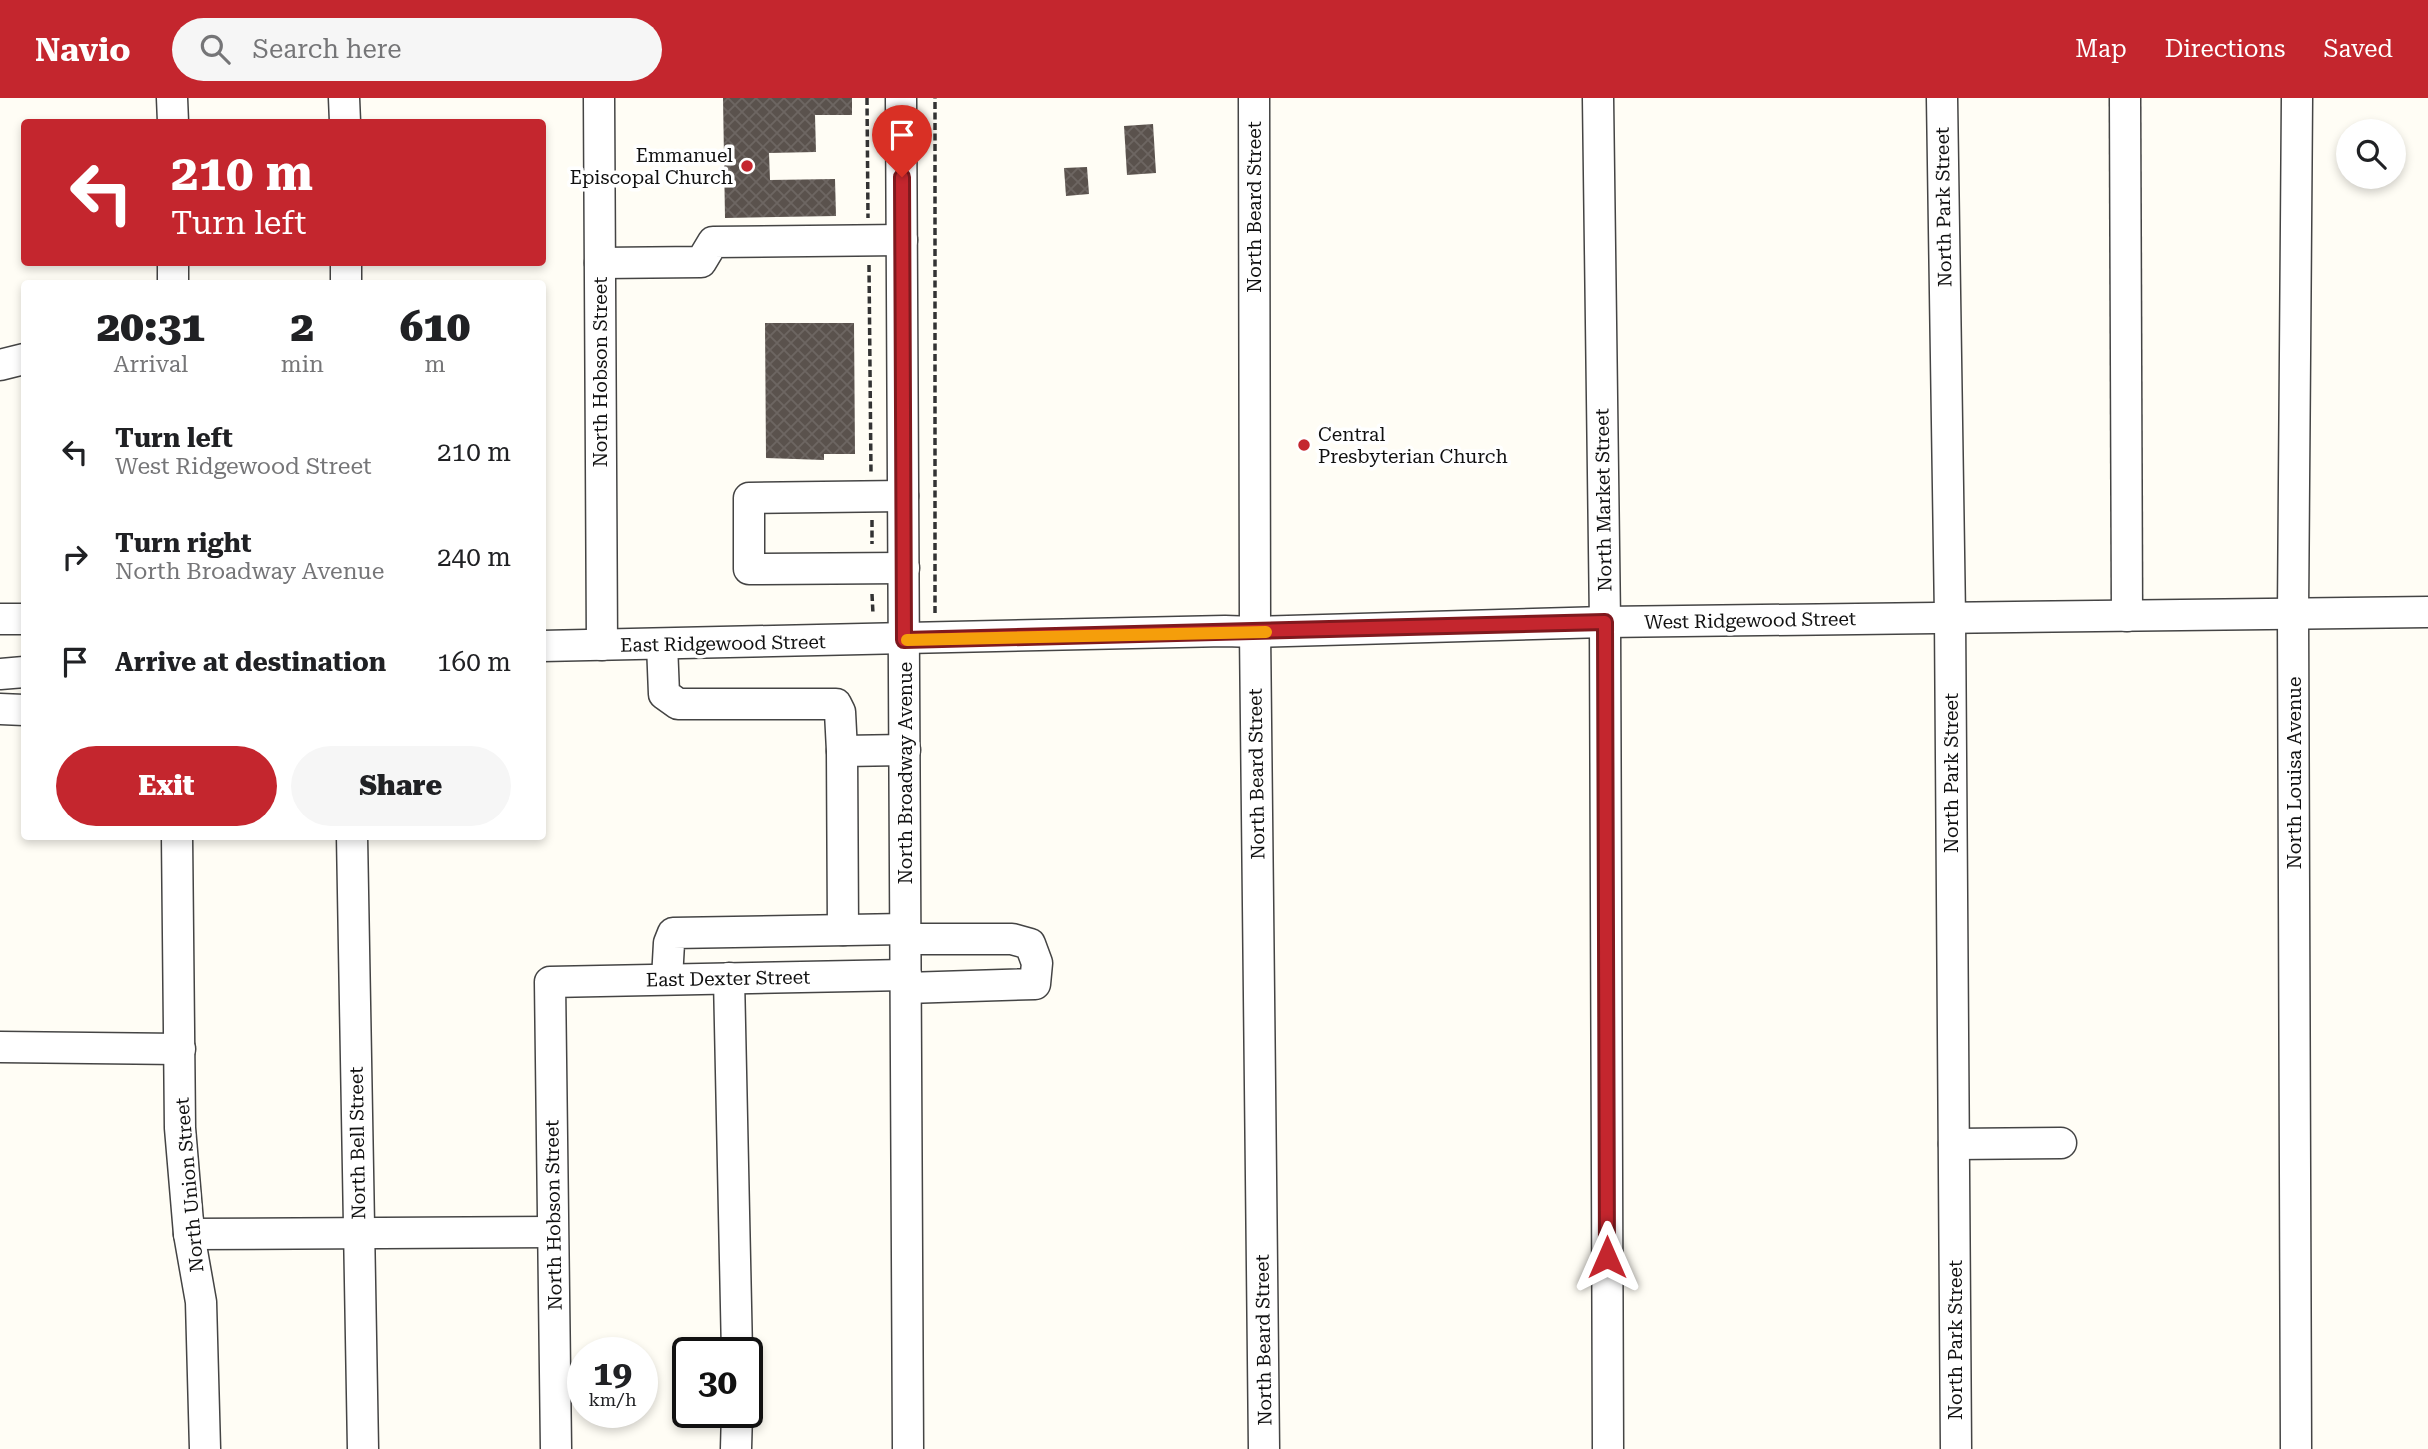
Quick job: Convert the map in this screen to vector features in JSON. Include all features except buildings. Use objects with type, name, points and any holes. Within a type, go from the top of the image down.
[{"type":"street","points":[[172,98],[173,119]]},
{"type":"street","points":[[344,98],[345,119]]},
{"type":"street","name":"North Hobson Street","points":[[599,98],[602,645]]},
{"type":"street","name":"North Broadway Avenue","points":[[901,98],[908,1449]]},
{"type":"street","name":"North Beard Street","points":[[1254,98],[1255,632],[1264,1449]]},
{"type":"street","name":"North Market Street","points":[[1598,98],[1605,622],[1608,1449]]},
{"type":"street","name":"North Park Street","points":[[1942,98],[1950,617],[1956,1449]]},
{"type":"street","points":[[2124,98],[2127,617]]},
{"type":"street","name":"North Louisa Avenue","points":[[2296,1449],[2293,613],[2297,98]]},
{"type":"street","points":[[600,263],[701,262],[713,242],[902,240]]},
{"type":"street","points":[[0,365],[21,360]]},
{"type":"street","points":[[903,496],[749,498],[749,533],[750,569],[904,568]]},
{"type":"street","name":"West Ridgewood Street","points":[[904,640],[1605,622],[2428,612]]},
{"type":"street","points":[[0,619],[21,619]]},
{"type":"street","name":"East Ridgewood Street","points":[[546,646],[904,640]]},
{"type":"street","points":[[662,644],[664,694],[678,704],[835,704],[840,712],[842,751],[843,930]]},
{"type":"street","points":[[0,674],[21,673]]},
{"type":"street","points":[[0,709],[21,710]]},
{"type":"street","points":[[842,751],[905,750]]},
{"type":"street","name":"North Union Street","points":[[177,840],[180,1128],[189,1234],[201,1302],[205,1449]]},
{"type":"street","name":"North Bell Street","points":[[352,840],[363,1449]]},
{"type":"street","points":[[667,979],[669,943],[673,933],[843,930],[905,934]]},
{"type":"street","name":"East Dexter Street","points":[[550,982],[729,978],[1035,984],[1037,963],[1030,944],[1012,939],[905,934]]},
{"type":"street","points":[[729,978],[737,1337]]},
{"type":"street","name":"North Hobson Street","points":[[550,982],[556,1449]]},
{"type":"street","points":[[0,1047],[180,1049]]},
{"type":"street","points":[[1954,1144],[2062,1143]]},
{"type":"street","points":[[189,1234],[552,1232]]},
{"type":"street","points":[[736,1449],[737,1428]]},
{"type":"path","points":[[866,98],[873,614]]},
{"type":"path","points":[[934,614],[935,98]]},
{"type":"slow traffic","points":[[907,640],[1266,632]]},
{"type":"place","name":"Emmanuel Episcopal Church","points":[[747,166]]},
{"type":"place","name":"Central Presbyterian Church","points":[[1304,445]]},
{"type":"route","points":[[902,177],[904,640],[1605,622],[1607,1257]]}]
